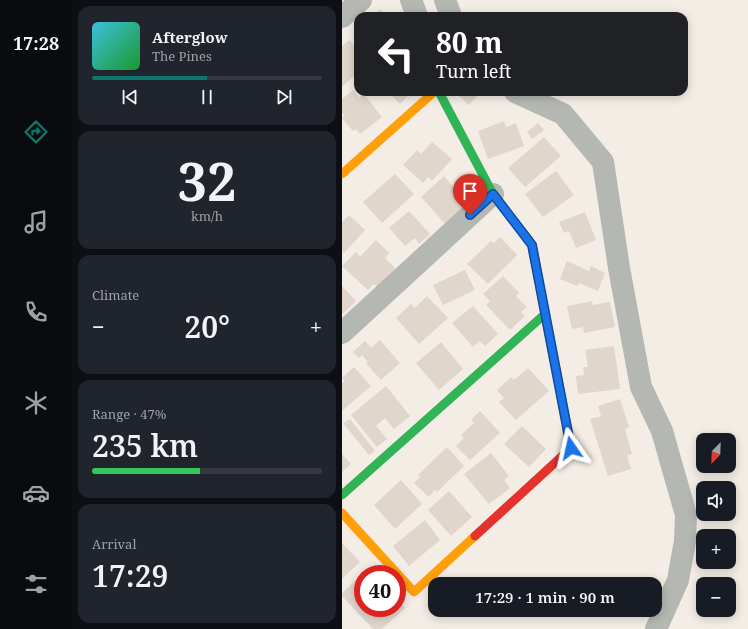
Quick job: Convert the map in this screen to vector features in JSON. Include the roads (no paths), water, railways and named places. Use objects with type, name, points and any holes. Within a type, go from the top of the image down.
[{"type":"street","points":[[342,16],[361,0]]},
{"type":"street","points":[[411,0],[416,12]]},
{"type":"street","points":[[445,0],[450,12]]},
{"type":"street","points":[[342,174],[430,96]]},
{"type":"street","points":[[342,513],[414,592],[571,448],[532,245],[493,194],[440,96]]},
{"type":"street","points":[[524,96],[562,114],[603,162],[619,268],[641,387],[662,431],[686,515],[685,541],[678,580],[656,629]]},
{"type":"street","points":[[342,333],[493,194]]},
{"type":"street","points":[[342,495],[545,314]]}]
